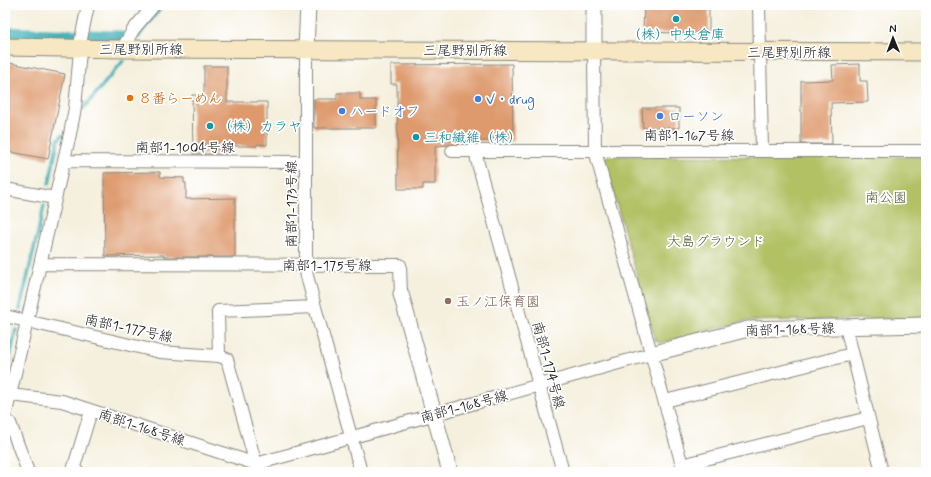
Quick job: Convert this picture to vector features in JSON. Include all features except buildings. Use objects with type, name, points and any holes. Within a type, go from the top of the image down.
[{"type":"main road","name":"三尾野別所線","points":[[5,47],[122,49],[926,52]]},
{"type":"street","points":[[5,417],[75,108],[80,48],[88,5]]},
{"type":"street","points":[[122,49],[133,30],[154,5]]},
{"type":"street","points":[[306,49],[308,5]]},
{"type":"street","points":[[594,5],[595,151],[683,468],[868,418]]},
{"type":"street","points":[[759,5],[762,150]]},
{"type":"street","name":"南部1-173号線","points":[[306,49],[306,272],[361,472]]},
{"type":"street","name":"南部1-167号線","points":[[452,150],[926,151]]},
{"type":"street","name":"南部1-174号線","points":[[476,151],[477,160],[563,472]]},
{"type":"street","name":"南部1-1004号線","points":[[64,161],[306,162]]},
{"type":"street","points":[[5,188],[55,198]]},
{"type":"street","name":"南部1-175号線","points":[[40,264],[400,265],[401,294],[450,472]]},
{"type":"street","points":[[257,468],[227,359],[219,356],[218,311],[315,307]]},
{"type":"street","name":"南部1-177号線","points":[[5,316],[160,352],[219,356]]},
{"type":"street","name":"南部1-168号線","points":[[10,395],[62,401],[257,468],[434,414],[651,354],[748,329],[926,325]]},
{"type":"street","points":[[846,327],[882,472]]},
{"type":"street","points":[[665,401],[852,354]]},
{"type":"street","points":[[78,472],[73,470],[91,411]]},
{"type":"street","points":[[5,421],[10,423],[28,472]]},
{"type":"green space","name":"大島グラウンド","points":[[607,156],[926,157],[926,318],[745,321],[660,343],[655,340],[604,159]]},
{"type":"waterway","points":[[139,37],[163,5]]},
{"type":"waterway","points":[[5,33],[75,36]]},
{"type":"waterway","points":[[88,36],[119,37]]},
{"type":"waterway","points":[[83,109],[123,61]]},
{"type":"waterway","points":[[49,184],[58,140],[62,135]]},
{"type":"waterway","points":[[20,309],[44,206]]},
{"type":"waterway","points":[[5,377],[16,330]]},
{"type":"place","name":"（株）中央倉庫","points":[[676,19]]},
{"type":"place","name":"８番らーめん","points":[[130,98]]},
{"type":"place","name":"V・drug","points":[[478,99]]},
{"type":"place","name":"ハードオフ","points":[[342,111]]},
{"type":"place","name":"ローソン","points":[[660,116]]},
{"type":"place","name":"（株）カラヤ","points":[[210,126]]},
{"type":"place","name":"三和繊維（株）","points":[[416,137]]},
{"type":"place","name":"玉ノ江保育園","points":[[448,301]]},
{"type":"park label","name":"南公園","points":[[886,197]]}]
